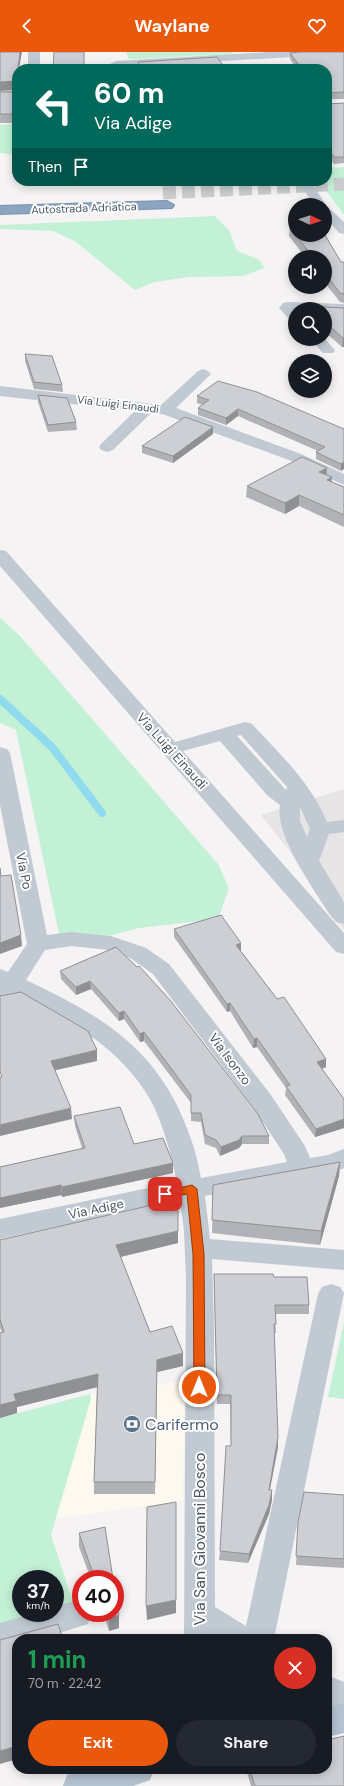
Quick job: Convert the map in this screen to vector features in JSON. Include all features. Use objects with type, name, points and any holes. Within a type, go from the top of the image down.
[{"type":"highway","name":"Autostrada Adriatica","points":[[0,198],[165,199],[0,210]]},
{"type":"main road","points":[[332,1721],[344,1718]]},
{"type":"main road","points":[[79,1786],[130,1776]]},
{"type":"street","points":[[34,52],[34,64]]},
{"type":"street","points":[[114,52],[117,64]]},
{"type":"street","points":[[146,64],[329,52]]},
{"type":"street","points":[[234,58],[237,64]]},
{"type":"street","points":[[0,95],[12,95]]},
{"type":"street","points":[[308,186],[316,198]]},
{"type":"street","points":[[332,217],[344,230]]},
{"type":"street","points":[[332,309],[344,308]]},
{"type":"street","points":[[324,346],[328,350]]},
{"type":"street","points":[[165,410],[203,374]]},
{"type":"street","name":"Via Luigi Einaudi","points":[[0,391],[165,410],[295,457],[344,480]]},
{"type":"street","points":[[108,447],[148,407]]},
{"type":"street","name":"Via Luigi Einaudi","points":[[0,555],[344,947]]},
{"type":"street","points":[[170,749],[224,734],[275,792],[294,794],[311,807],[320,829],[309,860]]},
{"type":"street","name":"Via Po","points":[[0,753],[38,944]]},
{"type":"street","points":[[294,794],[290,821],[295,834],[329,896],[344,917]]},
{"type":"street","points":[[320,829],[344,826]]},
{"type":"street","name":"Via Isonzo","points":[[38,944],[71,939],[111,943],[138,953],[161,968],[262,1101],[296,1152],[301,1169]]},
{"type":"street","points":[[4,984],[38,944]]},
{"type":"street","name":"Via San Giovanni Bosco","points":[[4,984],[78,1018],[99,1031],[136,1063],[155,1088],[168,1115],[184,1159],[192,1189],[198,1248],[200,1626]]},
{"type":"street","points":[[192,1189],[333,1163],[344,1158]]},
{"type":"street","name":"Via Adige","points":[[0,1229],[192,1189]]},
{"type":"street","points":[[198,1248],[344,1260]]},
{"type":"street","points":[[260,1634],[332,1294]]},
{"type":"street","points":[[0,1637],[72,1615]]},
{"type":"street","points":[[200,1626],[225,1634]]},
{"type":"street","points":[[332,1692],[344,1698]]},
{"type":"shaded area","points":[[344,789],[344,930],[331,915],[288,849],[261,815]]},
{"type":"shaded area","points":[[185,1381],[183,1501],[56,1518],[91,1399],[90,1394]]},
{"type":"green space","points":[[126,52],[233,52],[231,54],[129,59]]},
{"type":"green space","points":[[12,124],[12,154],[0,153],[0,125]]},
{"type":"green space","points":[[344,167],[344,215],[323,186],[332,186],[332,168]]},
{"type":"green space","points":[[215,216],[229,230],[237,251],[258,259],[265,268],[243,276],[190,277],[154,282],[135,290],[76,242],[53,231],[0,229],[0,225]]},
{"type":"green space","points":[[0,618],[20,636],[218,864],[229,888],[218,919],[139,928],[62,948],[16,730],[0,723]]},
{"type":"green space","points":[[344,1322],[344,1399],[328,1397]]},
{"type":"green space","points":[[90,1394],[91,1399],[51,1535],[63,1570],[12,1570],[12,1622],[50,1622],[0,1637],[0,1418]]},
{"type":"green space","points":[[64,1574],[72,1599],[72,1615],[64,1618]]},
{"type":"building","points":[[0,52],[20,52],[19,64],[12,64],[12,81],[0,82]]},
{"type":"building","points":[[54,52],[84,52],[84,64],[53,64]]},
{"type":"building","points":[[344,52],[344,92],[332,93],[332,64],[298,64],[290,53]]},
{"type":"building","points":[[217,57],[222,64],[139,64],[138,62]]},
{"type":"building","points":[[0,92],[12,92],[12,114],[0,114]]},
{"type":"building","points":[[344,103],[344,157],[334,157],[332,154],[332,104]]},
{"type":"building","points":[[301,242],[329,242],[341,262],[344,262],[344,294],[340,293],[332,282],[332,250],[308,250]]},
{"type":"building","points":[[332,307],[344,308],[343,338],[332,328]]},
{"type":"building","points":[[25,354],[52,356],[62,385],[34,382]]},
{"type":"building","points":[[218,381],[257,392],[344,429],[344,462],[341,464],[316,452],[325,447],[238,409],[226,418],[198,408],[209,400],[197,396]]},
{"type":"building","points":[[38,395],[67,398],[76,422],[48,425]]},
{"type":"building","points":[[185,417],[213,427],[173,456],[142,446]]},
{"type":"building","points":[[302,457],[327,468],[319,472],[332,477],[327,480],[344,487],[344,515],[299,495],[285,503],[247,486]]},
{"type":"building","points":[[0,868],[1,876],[11,875],[21,935],[0,943]]},
{"type":"building","points":[[221,915],[241,943],[236,945],[277,999],[284,997],[326,1059],[317,1062],[344,1099],[344,1119],[316,1129],[286,1086],[290,1085],[257,1038],[254,1039],[230,1003],[227,1004],[174,929]]},
{"type":"building","points":[[116,947],[137,967],[139,966],[170,1000],[258,1114],[269,1136],[242,1136],[239,1140],[221,1147],[216,1140],[205,1135],[201,1113],[191,1113],[191,1095],[144,1032],[140,1034],[124,1011],[119,1013],[90,981],[76,987],[60,971]]},
{"type":"building","points":[[21,992],[88,1031],[97,1050],[51,1061],[71,1108],[0,1125],[0,1077],[2,1077],[0,1071],[0,996]]},
{"type":"building","points":[[120,1107],[134,1144],[163,1138],[173,1163],[62,1187],[61,1185],[0,1198],[0,1167],[85,1148],[74,1116]]},
{"type":"building","points":[[340,1162],[321,1231],[212,1220],[213,1185]]},
{"type":"building","points":[[161,1203],[178,1211],[178,1231],[116,1245],[150,1332],[172,1326],[183,1353],[157,1360],[155,1482],[94,1482],[98,1374],[14,1394],[16,1401],[0,1405],[0,1333],[4,1332],[0,1319],[0,1240]]},
{"type":"building","points":[[214,1274],[273,1274],[274,1277],[307,1277],[309,1305],[275,1305],[276,1324],[274,1324],[278,1437],[269,1490],[272,1490],[269,1505],[249,1554],[220,1551],[226,1446],[231,1446],[231,1395],[217,1395]]},
{"type":"building","points":[[304,1492],[344,1495],[344,1559],[296,1556],[298,1522]]},
{"type":"building","points":[[176,1502],[176,1600],[146,1606],[147,1507]]},
{"type":"building","points":[[105,1527],[112,1570],[92,1570],[79,1533]]},
{"type":"building","points":[[58,1624],[61,1634],[22,1634]]},
{"type":"building","points":[[12,1637],[12,1747],[0,1751],[0,1640]]},
{"type":"building","points":[[344,1736],[344,1786],[255,1786],[251,1774],[332,1774],[332,1739]]},
{"type":"waterway","points":[[0,699],[52,747],[102,813]]},
{"type":"tunnel","points":[[332,185],[344,184]]},
{"type":"tunnel","points":[[163,193],[304,186]]},
{"type":"place","name":"Carifermo","points":[[132,1424]]},
{"type":"route","points":[[165,1194],[192,1189],[198,1254],[199,1387]]}]
